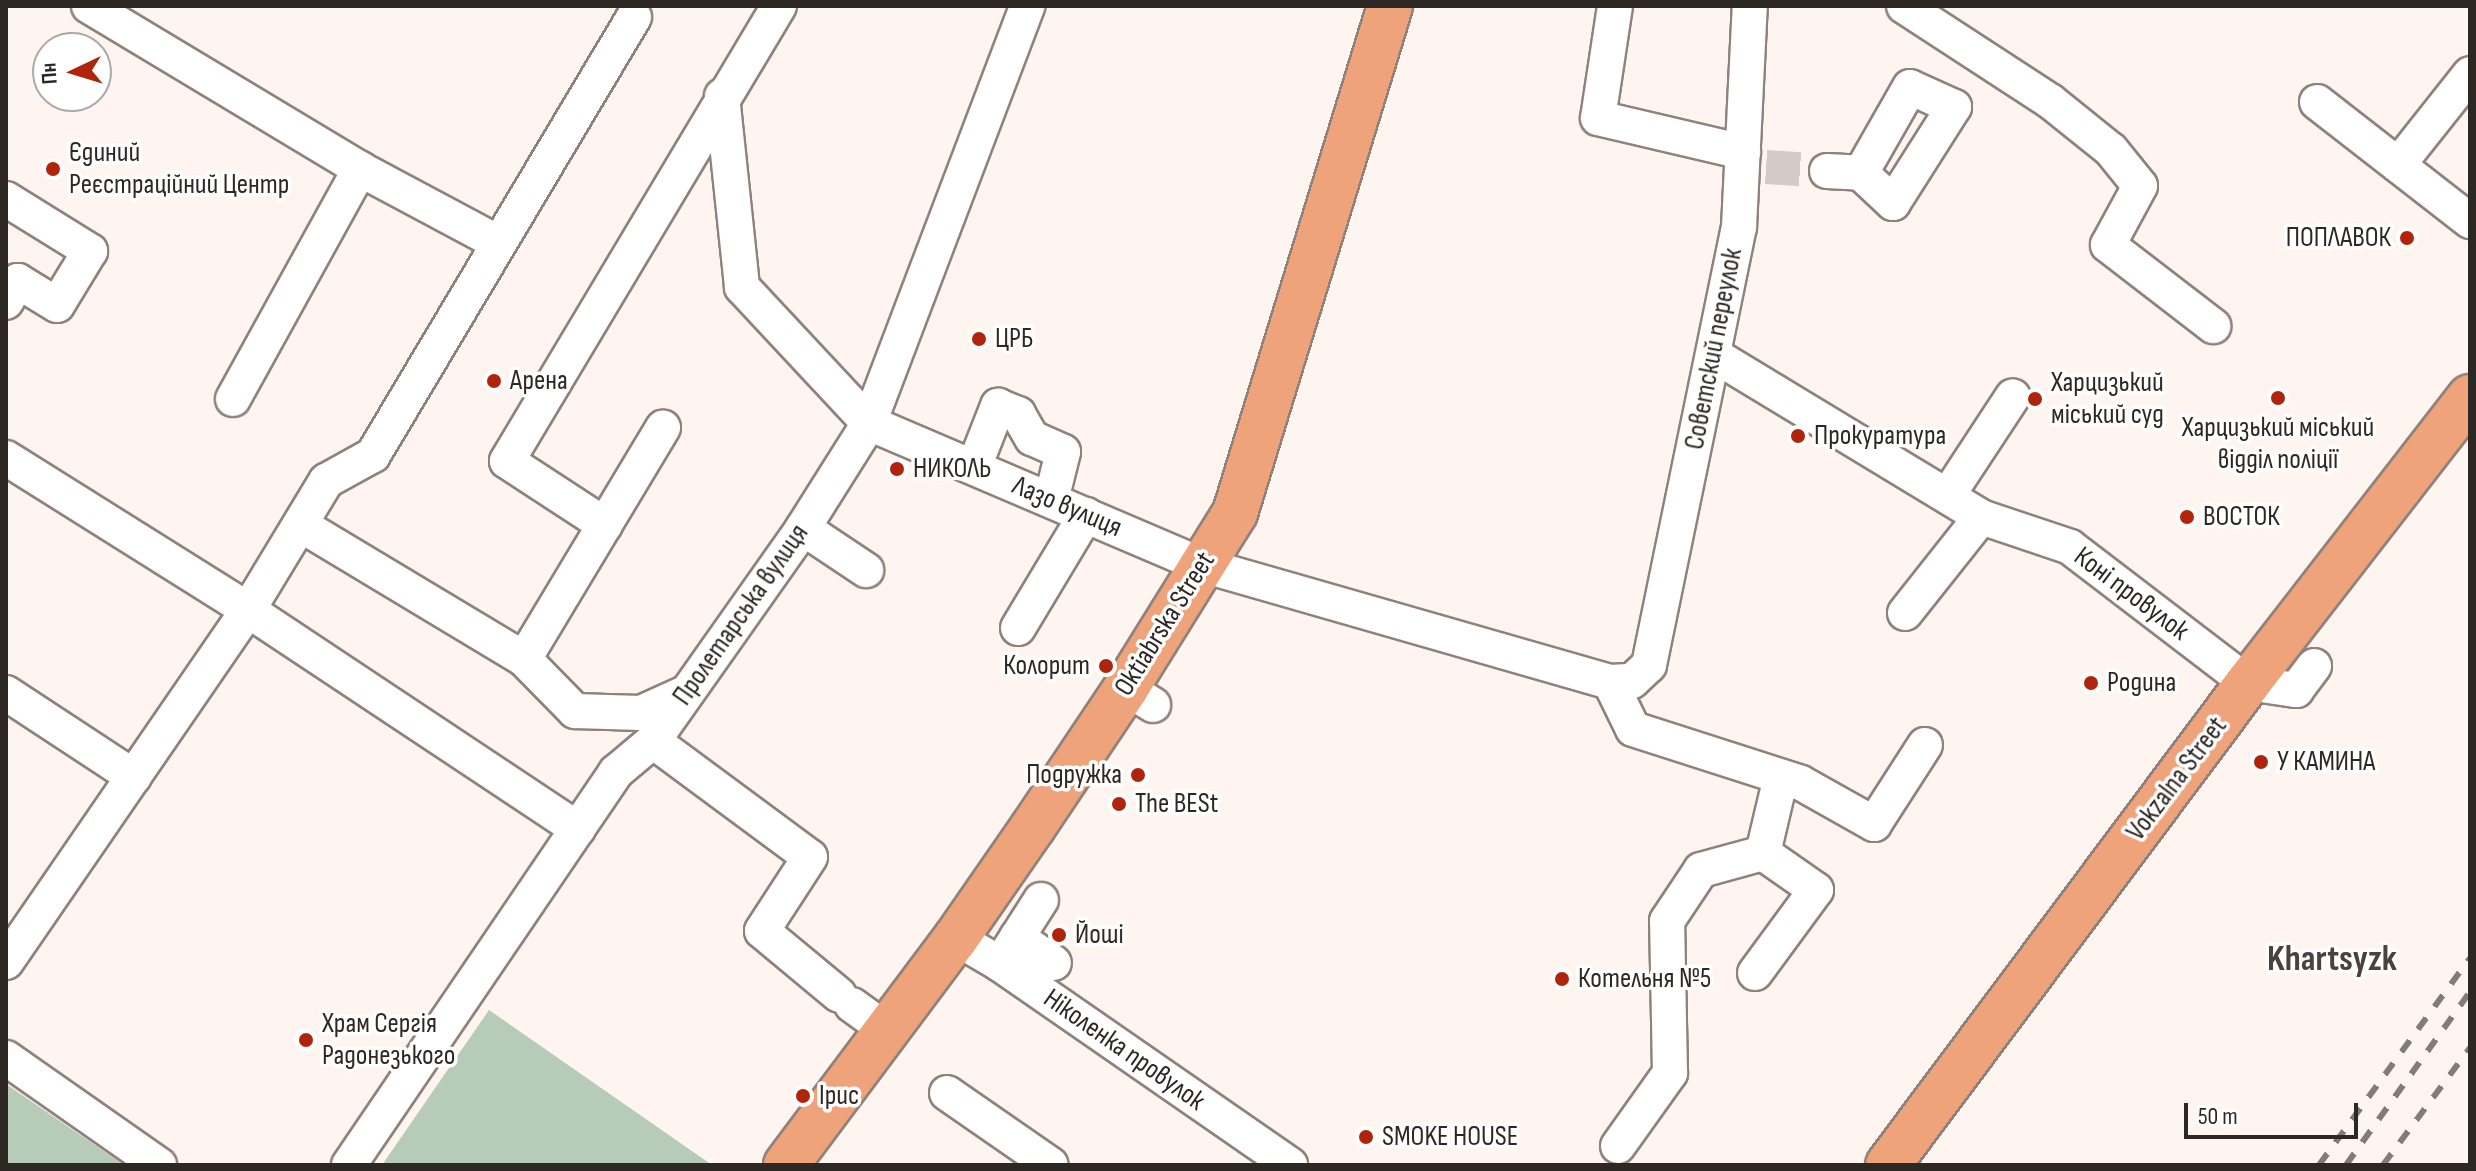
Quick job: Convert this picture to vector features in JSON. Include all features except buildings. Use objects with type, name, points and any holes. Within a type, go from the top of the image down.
[{"type":"main road","name":"Oktiabrska Street","points":[[794,1162],[859,1010],[956,938],[1140,696],[1202,565],[1235,513],[1390,6]]},
{"type":"main road","name":"Vokzalna Street","points":[[1888,1165],[2248,683],[2470,397]]},
{"type":"street","points":[[89,6],[360,169],[497,242]]},
{"type":"street","points":[[605,525],[507,461],[722,96],[779,6]]},
{"type":"street","points":[[1615,6],[1598,118],[1750,161]]},
{"type":"street","name":"Советский переулок","points":[[1621,681],[1649,665],[1739,227],[1750,161],[1750,6]]},
{"type":"street","points":[[1904,6],[2050,101],[2111,150],[2140,186],[2108,245],[2213,326]]},
{"type":"street","name":"Пролетарська вулиця","points":[[349,1165],[616,772],[653,741],[803,528],[869,423],[1020,8]]},
{"type":"street","points":[[6,962],[248,610],[326,481],[373,455],[497,242],[634,17]]},
{"type":"street","points":[[2398,165],[2470,74]]},
{"type":"street","name":"Лазо вулиця","points":[[722,96],[742,287],[869,423],[1202,565],[1621,681]]},
{"type":"street","points":[[2317,102],[2470,221]]},
{"type":"street","points":[[233,399],[360,169]]},
{"type":"street","points":[[1827,171],[1861,173]]},
{"type":"street","points":[[6,199],[90,251],[57,305],[18,281],[6,302]]},
{"type":"street","name":"Коні провулок","points":[[1714,355],[1981,517],[2070,547],[2248,683]]},
{"type":"street","points":[[1948,495],[2013,396]]},
{"type":"street","points":[[974,467],[998,406],[1018,414],[1032,438],[1063,452],[1051,500]]},
{"type":"street","points":[[524,659],[663,428]]},
{"type":"street","points":[[6,458],[248,610],[578,829]]},
{"type":"street","points":[[1018,628],[1086,515]]},
{"type":"street","points":[[1905,613],[1981,517]]},
{"type":"street","points":[[301,525],[524,659],[575,711],[641,713],[687,692]]},
{"type":"street","points":[[803,528],[866,570]]},
{"type":"street","points":[[2248,683],[2296,690],[2314,666]]},
{"type":"street","points":[[1621,681],[1633,729],[1801,783],[1874,824],[1925,745]]},
{"type":"street","points":[[6,693],[134,777]]},
{"type":"street","points":[[653,741],[810,857],[762,931],[859,1010]]},
{"type":"street","points":[[1763,853],[1781,777]]},
{"type":"street","points":[[1755,973],[1816,890],[1763,853]]},
{"type":"street","points":[[1618,1146],[1670,1073],[1667,921],[1701,870],[1763,853]]},
{"type":"street","points":[[1041,900],[1008,950],[1054,963]]},
{"type":"street","name":"Ніколенка провулок","points":[[956,938],[1008,950],[1282,1163]]},
{"type":"street","points":[[6,1058],[159,1165]]},
{"type":"street","points":[[947,1093],[1051,1165]]},
{"type":"green space","points":[[489,1010],[712,1165],[382,1165]]},
{"type":"green space","points":[[6,1084],[124,1165],[6,1165]]},
{"type":"tunnel","points":[[1766,167],[1827,171]]},
{"type":"railway","points":[[2319,1165],[2470,958]]},
{"type":"railway","points":[[2346,1165],[2470,992]]},
{"type":"railway","points":[[2383,1165],[2470,1048]]},
{"type":"place","name":"Єдиний Реєстраційний Центр","points":[[53,169]]},
{"type":"place","name":"ПОПЛАВОК","points":[[2407,238]]},
{"type":"place","name":"ЦРБ","points":[[979,339]]},
{"type":"place","name":"Арена","points":[[494,381]]},
{"type":"place","name":"Харцизький міський відділ поліції","points":[[2278,398]]},
{"type":"place","name":"Харцизький міський суд","points":[[2035,399]]},
{"type":"place","name":"Прокуратура","points":[[1798,436]]},
{"type":"place","name":"НИКОЛЬ","points":[[897,469]]},
{"type":"place","name":"ВОСТОК","points":[[2187,517]]},
{"type":"place","name":"Колорит","points":[[1106,666]]},
{"type":"place","name":"Родина","points":[[2091,683]]},
{"type":"place","name":"У КАМИНА","points":[[2261,762]]},
{"type":"place","name":"Подружка","points":[[1138,775]]},
{"type":"place","name":"The BESt","points":[[1119,804]]},
{"type":"place","name":"Йоші","points":[[1059,935]]},
{"type":"place","name":"Котельня №5","points":[[1562,979]]},
{"type":"place","name":"Храм Сергія Радонезького","points":[[306,1040]]},
{"type":"place","name":"Ірис","points":[[803,1096]]},
{"type":"place","name":"SMOKE HOUSE","points":[[1366,1137]]},
{"type":"district","name":"Khartsyzk","points":[[2332,960]]}]
